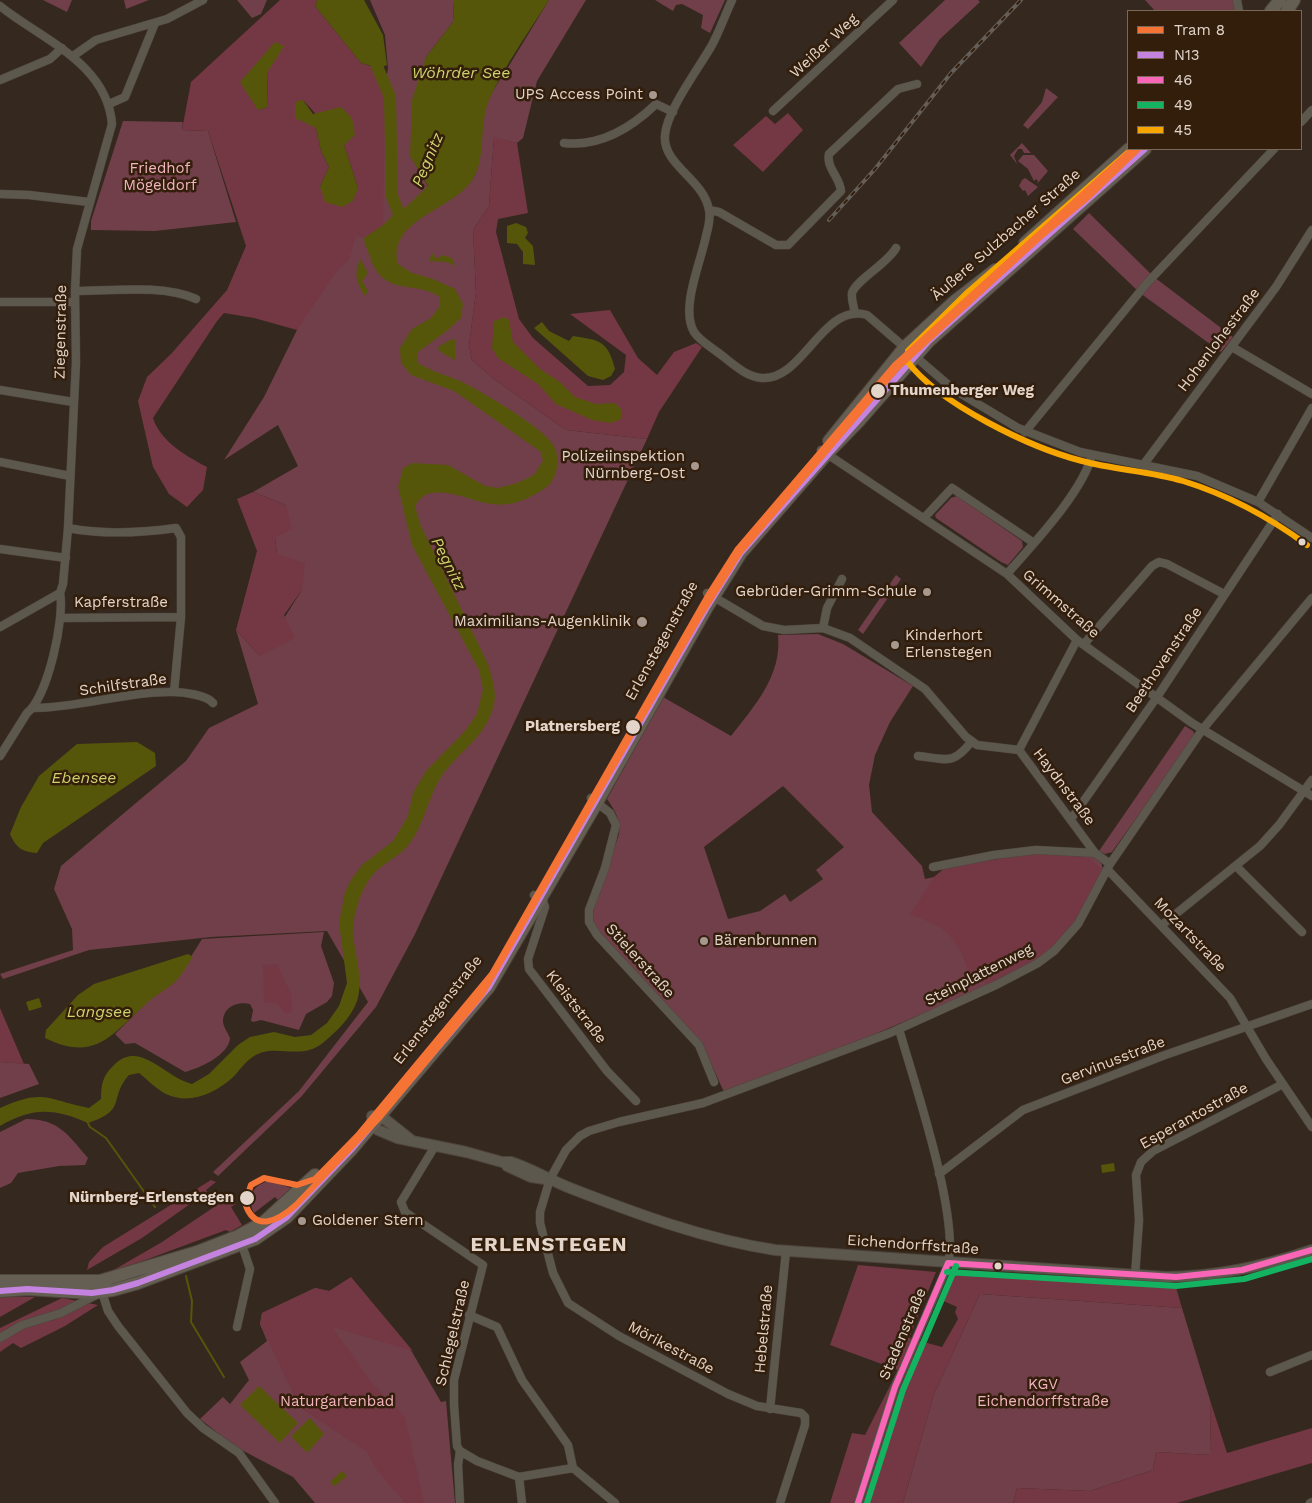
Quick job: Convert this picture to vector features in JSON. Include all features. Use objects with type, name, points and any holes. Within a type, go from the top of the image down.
[{"type":"main road","points":[[1272,10],[1280,0]]},
{"type":"main road","name":"Äußere Sulzbacher Straße","points":[[905,347],[1128,150]]},
{"type":"main road","name":"Äußere Sulzbacher Straße","points":[[915,357],[986,288],[1144,150]]},
{"type":"main road","name":"Erlenstegenstraße","points":[[0,1291],[101,1286],[198,1256],[240,1240],[276,1213],[342,1154],[375,1119],[479,989],[594,800],[742,542],[824,452],[905,347]]},
{"type":"main road","name":"Erlenstegenstraße","points":[[824,452],[866,414],[915,357]]},
{"type":"main road","name":"Erlenstegenstraße","points":[[0,1281],[101,1286]]},
{"type":"street","points":[[73,56],[96,40],[167,19],[203,0]]},
{"type":"street","points":[[732,0],[712,44],[673,112],[665,136],[669,154],[701,189],[709,210],[708,228],[689,306],[689,315],[695,332],[702,340],[743,371],[762,378],[780,374],[832,325],[847,315],[855,313],[873,319],[957,392],[1025,432],[1092,455],[1197,476],[1258,502],[1312,538]]},
{"type":"street","name":"Weißer Weg","points":[[773,111],[893,0]]},
{"type":"street","points":[[0,6],[73,56],[96,82],[109,104],[125,97],[155,23]]},
{"type":"street","points":[[0,80],[50,59],[62,48]]},
{"type":"street","points":[[709,210],[719,212],[776,245],[788,245],[841,191],[840,180],[830,166],[828,154],[898,89],[917,84]]},
{"type":"street","name":"Ziegenstraße","points":[[0,756],[27,713],[34,708],[52,660],[61,618],[63,605],[60,592],[66,558],[74,402],[77,249],[112,124],[109,104]]},
{"type":"street","points":[[564,143],[585,143],[620,133],[656,104],[673,112]]},
{"type":"street","points":[[1302,121],[1312,110]]},
{"type":"street","points":[[1025,432],[1146,283],[1273,150]]},
{"type":"street","points":[[0,194],[29,195],[89,202]]},
{"type":"street","name":"Hohenlohestraße","points":[[1144,464],[1276,286],[1312,230]]},
{"type":"street","points":[[855,313],[852,300],[855,289],[891,257],[896,248]]},
{"type":"street","points":[[75,291],[183,293],[196,299]]},
{"type":"street","points":[[0,302],[75,302]]},
{"type":"street","points":[[1232,347],[1312,394]]},
{"type":"street","points":[[0,390],[74,402]]},
{"type":"street","points":[[1258,502],[1311,411]]},
{"type":"street","name":"Grimmstraße","points":[[824,452],[1007,574],[1077,640],[1202,730],[1312,796]]},
{"type":"street","points":[[1007,574],[1061,509],[1082,478],[1092,455]]},
{"type":"street","points":[[0,462],[70,476]]},
{"type":"street","points":[[924,518],[952,488],[1034,542]]},
{"type":"street","name":"Beethovenstraße","points":[[1071,819],[1157,697],[1278,514]]},
{"type":"street","points":[[68,528],[88,532],[142,533],[176,528],[180,537],[181,617],[174,692]]},
{"type":"street","points":[[0,549],[66,558]]},
{"type":"street","points":[[1084,644],[1156,563],[1166,564],[1224,594]]},
{"type":"street","points":[[823,628],[827,608],[842,579]]},
{"type":"street","points":[[0,627],[60,592]]},
{"type":"street","points":[[710,595],[750,620],[770,628],[823,628],[850,638],[916,681],[936,699],[972,741],[984,747],[1019,750]]},
{"type":"street","name":"Steinplattenweg","points":[[550,1179],[566,1150],[580,1136],[589,1131],[619,1122],[703,1104],[899,1029],[1019,974],[1054,951],[1078,924],[1108,866],[1202,730],[1312,598]]},
{"type":"street","name":"Kapferstraße","points":[[61,618],[181,617]]},
{"type":"street","name":"Haydnstraße","points":[[1077,640],[1019,750],[1096,853],[1108,866]]},
{"type":"street","name":"Schilfstraße","points":[[34,708],[54,708],[174,692],[203,698],[213,703]]},
{"type":"street","points":[[918,756],[951,760],[960,755],[972,741]]},
{"type":"street","points":[[1162,925],[1237,867],[1280,825],[1312,780]]},
{"type":"street","name":"Stielerstraße","points":[[594,800],[612,816],[616,830],[605,868],[589,910],[589,922],[597,936],[700,1046],[714,1082]]},
{"type":"street","points":[[932,868],[1036,850],[1096,853]]},
{"type":"street","name":"Mozartstraße","points":[[1108,866],[1218,984],[1247,1025],[1312,1127]]},
{"type":"street","points":[[1237,867],[1302,932]]},
{"type":"street","name":"Kleiststraße","points":[[537,896],[545,907],[528,959],[529,968],[607,1071],[636,1101]]},
{"type":"street","name":"Gervinusstraße","points":[[939,1174],[1023,1110],[1247,1025],[1312,1004]]},
{"type":"street","points":[[899,1029],[939,1174],[948,1225],[948,1262]]},
{"type":"street","name":"Esperantostraße","points":[[1135,1276],[1139,1220],[1136,1175],[1140,1162],[1153,1151],[1283,1084]]},
{"type":"street","name":"Eichendorffstraße","points":[[375,1119],[411,1140],[502,1162],[531,1177],[550,1179],[685,1230],[744,1245],[786,1251],[1135,1276],[1176,1277],[1228,1272],[1269,1264],[1312,1250]]},
{"type":"street","name":"Schlegelstraße","points":[[435,1146],[401,1202],[405,1212],[483,1266],[454,1380],[453,1396],[457,1446],[460,1451],[458,1464],[460,1503]]},
{"type":"street","name":"Mörikestraße","points":[[550,1179],[540,1212],[540,1223],[553,1273],[568,1303],[619,1336],[728,1394],[770,1409],[801,1413],[805,1417],[805,1425],[780,1503]]},
{"type":"street","points":[[237,1327],[250,1269],[240,1240]]},
{"type":"street","name":"Hebelstraße","points":[[770,1409],[786,1251]]},
{"type":"street","name":"Stadenstraße","points":[[858,1503],[895,1387],[948,1262]]},
{"type":"street","points":[[0,1338],[22,1325],[61,1313],[101,1286],[113,1320],[182,1407],[203,1428],[239,1453],[275,1503]]},
{"type":"street","points":[[469,1315],[497,1327],[522,1380],[568,1445],[573,1468],[615,1503]]},
{"type":"street","points":[[1270,1372],[1312,1356]]},
{"type":"street","points":[[460,1451],[499,1470],[519,1477],[573,1468]]},
{"type":"street","points":[[519,1477],[522,1503]]},
{"type":"green space","points":[[43,0],[72,0],[67,12]]},
{"type":"green space","points":[[124,0],[149,0],[126,9]]},
{"type":"green space","points":[[237,0],[267,0],[261,14],[252,18]]},
{"type":"green space","points":[[280,0],[317,0],[315,6],[361,63],[377,68],[385,97],[383,225],[364,238],[356,236],[349,260],[336,272],[297,330],[254,318],[224,313],[153,418],[161,434],[168,441],[183,453],[207,467],[203,490],[187,507],[169,494],[153,467],[138,401],[147,377],[171,354],[227,290],[246,246],[208,131],[182,130],[191,82]],"holes":[[[267,74],[268,107],[258,110]],[[303,100],[344,145],[358,188],[320,187],[329,167],[321,151],[316,128]]]},
{"type":"green space","points":[[370,0],[454,0],[453,22],[426,57],[410,155],[439,206],[458,194],[470,183],[476,172],[481,133],[489,99],[549,0],[586,0],[537,81],[523,138],[517,143],[494,138],[489,206],[473,230],[476,292],[469,345],[472,360],[494,379],[566,430],[647,439],[415,934],[376,1007],[301,1097],[218,1176],[213,1172],[299,1091],[368,1002],[327,931],[211,937],[89,950],[3,979],[0,974],[73,950],[72,929],[54,889],[61,866],[186,761],[209,728],[258,704],[236,630],[260,656],[302,590],[277,554],[275,538],[286,505],[253,492],[298,466],[278,425],[224,460],[264,397],[297,330],[331,222],[357,202],[388,69],[385,35]]},
{"type":"green space","points":[[655,0],[725,0],[710,33],[701,28],[703,15],[682,4],[676,5],[673,11]]},
{"type":"green space","points":[[945,0],[978,0],[980,2],[940,39],[921,67],[899,43]]},
{"type":"green space","points":[[1145,0],[1235,0],[1238,10],[1154,10]]},
{"type":"green space","points":[[1046,88],[1058,97],[1028,129],[1023,125],[1042,102]]},
{"type":"green space","points":[[788,113],[803,130],[763,172],[733,145],[766,116],[775,124]]},
{"type":"green space","name":"Friedhof Mögeldorf","points":[[123,121],[183,122],[182,130],[208,131],[236,222],[155,231],[91,230],[91,221]]},
{"type":"green space","points":[[494,137],[517,143],[528,213],[498,219],[496,232],[519,319],[533,338],[588,386],[610,385],[624,372],[626,355],[570,314],[610,310],[638,358],[657,375],[674,352],[696,343],[702,347],[659,412],[647,439],[566,430],[494,379],[472,360],[469,345],[476,292],[473,230],[489,206]]},
{"type":"green space","points":[[1022,143],[1031,153],[1024,153],[1022,149],[1018,149],[1014,156],[1017,164],[1010,155]]},
{"type":"green space","points":[[1023,155],[1034,155],[1048,171],[1037,184],[1038,181],[1036,179],[1034,181],[1028,169],[1018,161]]},
{"type":"green space","points":[[1025,178],[1038,187],[1028,196],[1025,190],[1023,191],[1019,186]]},
{"type":"green space","points":[[1089,213],[1154,277],[1233,337],[1221,352],[1140,293],[1073,229]]},
{"type":"green space","points":[[253,492],[286,505],[292,529],[275,538],[277,554],[305,563],[302,590],[284,615],[295,638],[260,656],[236,630],[257,551],[237,499]]},
{"type":"green space","points":[[957,496],[1022,541],[1023,547],[1008,565],[936,518],[935,515],[951,498]]},
{"type":"green space","points":[[896,575],[901,579],[863,634],[858,630]]},
{"type":"green space","name":"Platnersberg","points":[[818,634],[843,644],[913,686],[890,722],[875,755],[869,785],[872,812],[922,866],[925,879],[934,877],[945,868],[1035,853],[1095,857],[1101,861],[1103,870],[989,985],[852,1044],[724,1092],[702,1044],[596,928],[592,917],[619,834],[618,819],[607,799],[663,697],[731,736],[757,701],[771,677],[776,664],[778,635]],"holes":[[[783,786],[844,847],[816,870],[823,879],[790,902],[785,894],[760,911],[728,919],[704,847]]]},
{"type":"green space","points":[[1185,726],[1193,731],[1195,736],[1112,852],[1105,854],[1099,851]]},
{"type":"green space","points":[[1035,853],[1086,855],[1103,870],[1090,897],[1074,923],[1055,946],[1031,964],[989,985],[970,975],[961,952],[950,936],[934,924],[910,915],[934,877],[945,868]]},
{"type":"green space","points":[[324,932],[321,946],[334,983],[332,996],[327,1002],[306,1014],[299,1030],[261,1020],[253,1022],[251,1021],[253,1010],[250,1004],[236,1004],[225,1012],[223,1022],[230,1038],[225,1050],[206,1064],[185,1072],[135,1043],[125,1044],[115,1034],[148,1001],[175,982],[202,939]]},
{"type":"green space","points":[[277,964],[292,996],[292,1012],[286,1014],[276,1003],[264,1003],[263,965]]},
{"type":"green space","points":[[0,1008],[24,1064],[0,1062]]},
{"type":"green space","points":[[0,1062],[29,1064],[39,1084],[0,1098]]},
{"type":"green space","points":[[26,1119],[47,1122],[62,1130],[88,1158],[85,1165],[59,1166],[18,1173],[11,1183],[0,1188],[0,1132]]},
{"type":"green space","points":[[211,1180],[216,1182],[206,1190],[207,1192],[142,1238],[87,1270],[89,1262],[103,1247]]},
{"type":"green space","points":[[270,1181],[291,1188],[278,1200],[275,1197],[254,1213],[251,1197],[255,1188]]},
{"type":"green space","points":[[229,1197],[236,1204],[231,1207],[242,1225],[230,1232],[226,1230],[105,1275],[162,1242]]},
{"type":"green space","points":[[858,1265],[936,1272],[909,1338],[942,1347],[958,1319],[955,1312],[957,1307],[939,1299],[949,1278],[956,1271],[1175,1284],[1182,1308],[980,1294],[934,1394],[903,1503],[830,1503],[852,1433],[865,1435],[898,1370],[830,1345]]},
{"type":"green space","points":[[351,1277],[413,1351],[332,1327],[373,1384],[405,1417],[424,1503],[405,1503],[375,1468],[367,1452],[300,1408],[260,1324],[262,1313],[315,1288],[329,1291]]},
{"type":"green space","name":"Naturgartenbad","points":[[342,1286],[412,1352],[441,1402],[446,1401],[455,1503],[315,1503],[293,1477],[236,1447],[200,1419],[223,1397],[230,1404],[249,1380],[240,1362],[267,1341],[260,1324],[262,1313],[315,1288],[329,1291]]},
{"type":"green space","name":"KGV Eichendorffstraße","points":[[980,1294],[1182,1308],[1210,1400],[1211,1455],[1156,1452],[1153,1470],[1090,1491],[1017,1488],[1013,1503],[903,1503],[934,1394]]},
{"type":"green space","points":[[0,1296],[35,1297],[0,1317]]},
{"type":"green space","points":[[62,1298],[98,1305],[65,1326],[21,1348],[13,1343],[0,1352],[0,1328]]},
{"type":"green space","points":[[1210,1400],[1227,1453],[1312,1428],[1312,1463],[1177,1503],[1013,1503],[1017,1488],[1090,1491],[1153,1470],[1156,1452],[1211,1455]]},
{"type":"water","points":[[317,0],[364,0],[383,35],[387,65],[379,68],[361,63],[315,6]]},
{"type":"water","points":[[454,0],[549,0],[510,61],[490,98],[484,118],[480,160],[473,179],[464,190],[412,226],[402,236],[397,249],[398,264],[412,273],[433,279],[455,289],[463,304],[461,318],[418,352],[418,363],[460,381],[522,417],[551,442],[557,457],[557,469],[550,484],[528,498],[500,505],[456,495],[432,493],[424,496],[415,506],[421,526],[488,664],[495,697],[489,719],[477,737],[441,777],[412,840],[402,852],[383,865],[367,882],[358,904],[353,927],[360,985],[357,1001],[339,1029],[324,1042],[315,1048],[305,1051],[267,1051],[259,1054],[247,1061],[225,1084],[201,1096],[183,1098],[166,1094],[139,1073],[129,1075],[119,1091],[116,1103],[108,1113],[88,1123],[65,1114],[44,1112],[23,1115],[0,1126],[0,1108],[27,1098],[46,1098],[89,1108],[101,1099],[102,1084],[107,1072],[124,1058],[133,1056],[143,1058],[192,1084],[209,1074],[238,1045],[250,1037],[274,1032],[295,1037],[311,1035],[327,1023],[339,1006],[347,983],[339,923],[345,892],[362,865],[393,841],[408,816],[413,793],[426,771],[465,731],[477,714],[483,689],[479,670],[412,545],[398,487],[403,468],[413,463],[448,465],[485,486],[498,488],[517,483],[534,475],[543,461],[541,452],[454,391],[411,375],[401,363],[400,348],[412,329],[431,318],[440,306],[440,297],[421,289],[401,286],[384,279],[377,272],[371,260],[364,238],[383,225],[398,210],[406,207],[428,186],[410,156],[412,100],[426,57],[453,22]]},
{"type":"water","points":[[275,42],[284,46],[267,73],[268,107],[258,110],[240,82]]},
{"type":"water","points":[[303,100],[313,114],[341,107],[352,118],[355,135],[344,145],[358,188],[353,201],[342,207],[325,202],[320,187],[329,167],[321,151],[316,128],[295,118],[295,102]]},
{"type":"water","points":[[516,223],[526,227],[528,233],[525,238],[533,246],[535,265],[523,264],[523,252],[517,244],[507,243],[507,226]]},
{"type":"water","points":[[432,253],[437,259],[442,255],[452,258],[455,266],[447,262],[429,261]]},
{"type":"water","points":[[360,259],[368,273],[362,281],[368,291],[365,296],[357,278]]},
{"type":"water","points":[[505,317],[509,320],[513,342],[540,369],[560,382],[575,397],[596,404],[615,403],[622,410],[621,419],[611,423],[592,420],[556,404],[538,384],[498,358],[492,348],[494,321]]},
{"type":"water","points":[[542,322],[549,331],[569,341],[573,336],[596,341],[606,347],[615,369],[611,376],[603,380],[588,376],[534,328]]},
{"type":"water","points":[[452,339],[455,340],[455,360],[439,351],[438,347]]},
{"type":"water","name":"Ebensee","points":[[137,742],[155,753],[156,766],[43,843],[37,853],[28,852],[17,846],[10,834],[21,807],[39,776],[77,744]]},
{"type":"water","name":"Langsee","points":[[188,954],[193,957],[175,982],[150,1000],[102,1042],[78,1047],[63,1045],[45,1038],[46,1030],[78,995],[94,984]]},
{"type":"water","points":[[39,998],[42,1007],[29,1011],[26,1002]]},
{"type":"water","points":[[1114,1163],[1115,1171],[1102,1173],[1101,1165]]},
{"type":"water","points":[[259,1386],[298,1423],[280,1443],[240,1405]]},
{"type":"water","points":[[310,1418],[324,1434],[308,1452],[291,1436]]},
{"type":"water","points":[[342,1471],[347,1476],[335,1486],[330,1482]]},
{"type":"waterway","points":[[371,52],[390,97],[392,196],[401,219]]},
{"type":"waterway","points":[[87,1121],[90,1127],[106,1138],[155,1207]]},
{"type":"waterway","points":[[186,1276],[192,1301],[191,1322],[224,1377]]},
{"type":"railway","points":[[829,220],[875,169],[951,73],[1021,0]]},
{"type":"tram line","name":"8","points":[[1132,150],[895,365],[737,550],[709,594],[492,974],[359,1134],[315,1179],[297,1185],[264,1178],[251,1185],[245,1203],[249,1213],[255,1218],[261,1221],[275,1219],[296,1205],[379,1118],[482,994],[698,619],[740,552],[897,368],[1040,237],[1087,198],[1137,150]]},
{"type":"transit line","name":"45","points":[[1131,150],[968,292],[908,351],[907,361],[941,393],[963,408],[1013,435],[1061,455],[1082,461],[1171,478],[1200,487],[1248,508],[1278,525],[1307,545]]},
{"type":"transit line","name":"N13","points":[[0,1291],[27,1289],[92,1293],[113,1290],[138,1283],[255,1239],[287,1217],[351,1150],[489,987],[706,609],[741,553],[929,341],[1144,150]]},
{"type":"transit line","name":"46","points":[[948,1263],[1176,1277],[1242,1270],[1312,1250]]},
{"type":"transit line","name":"49","points":[[947,1272],[1176,1286],[1244,1279],[1312,1259]]},
{"type":"transit line","name":"46","points":[[858,1503],[895,1387],[948,1263]]},
{"type":"transit line","name":"49","points":[[867,1503],[903,1390],[956,1266]]},
{"type":"place","name":"UPS Access Point","points":[[653,95]]},
{"type":"place","name":"Thumenberger Weg","points":[[878,391]]},
{"type":"place","name":"Polizeiinspektion Nürnberg-Ost","points":[[695,466]]},
{"type":"place","name":"Gebrüder-Grimm-Schule","points":[[927,592]]},
{"type":"place","name":"Maximilians-Augenklinik","points":[[642,622]]},
{"type":"place","name":"Kinderhort Erlenstegen","points":[[895,645]]},
{"type":"place","name":"Platnersberg","points":[[633,727]]},
{"type":"place","name":"Bärenbrunnen","points":[[704,941]]},
{"type":"place","name":"Nürnberg-Erlenstegen","points":[[247,1198]]},
{"type":"place","name":"Goldener Stern","points":[[302,1221]]},
{"type":"district","name":"ERLENSTEGEN","points":[[549,1245]]},
{"type":"water label","name":"Wöhrder See","points":[[461,73]]},
{"type":"water label","name":"Pegnitz","points":[[428,160]]},
{"type":"water label","name":"Pegnitz","points":[[448,564]]}]
